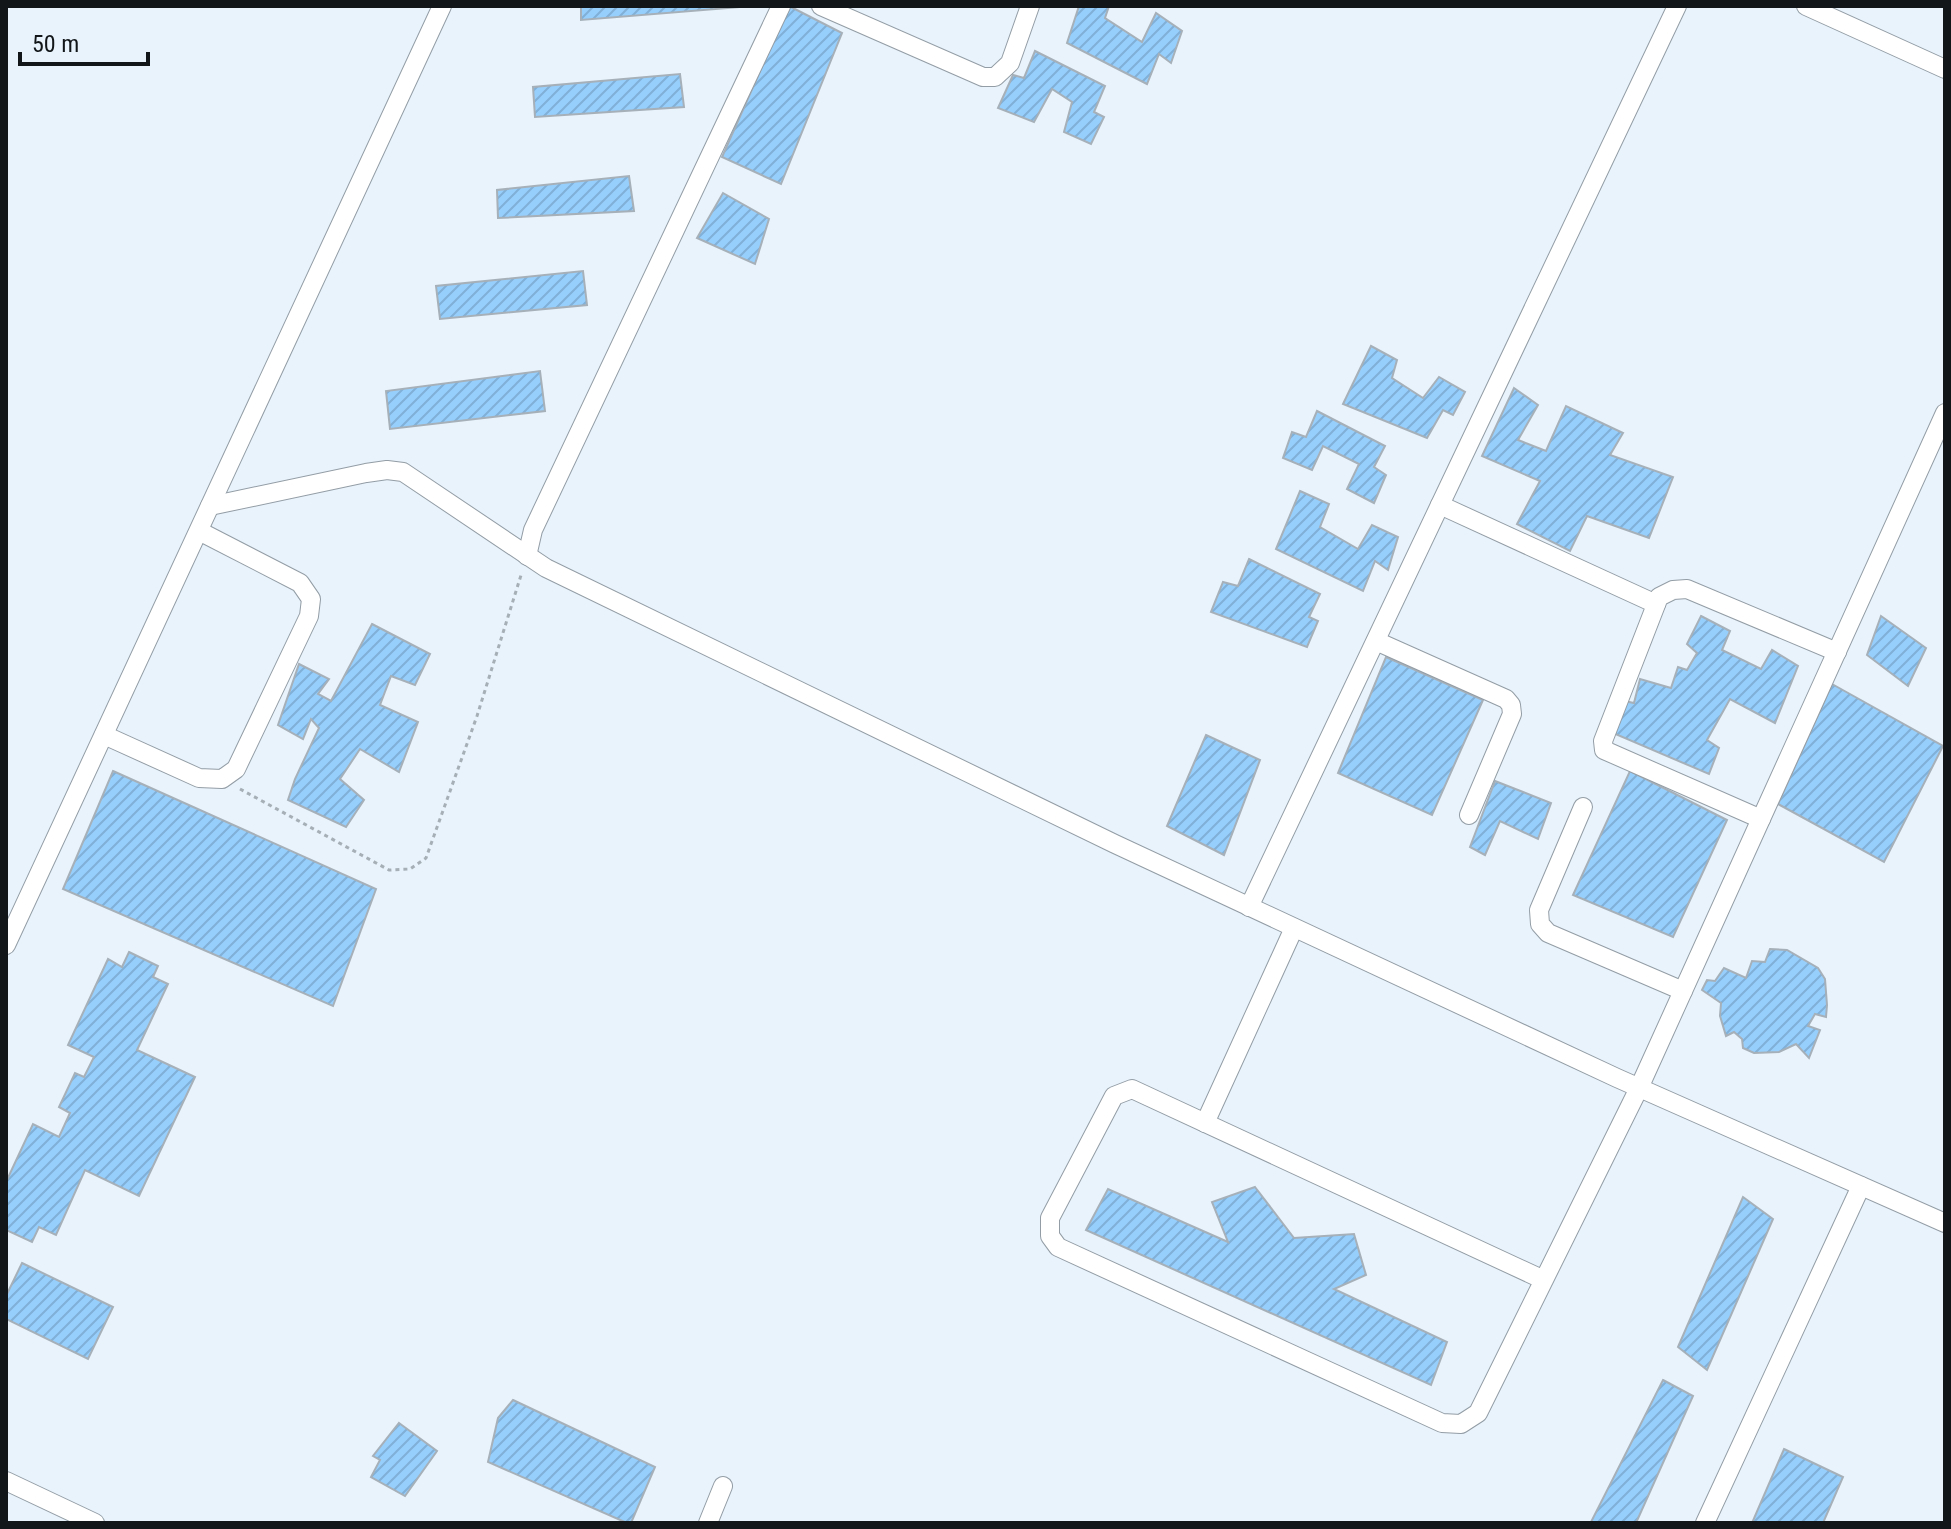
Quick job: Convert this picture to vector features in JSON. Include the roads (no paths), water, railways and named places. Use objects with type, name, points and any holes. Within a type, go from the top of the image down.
[{"type":"lane","points":[[6,945],[442,6]]},
{"type":"lane","points":[[527,556],[533,530],[781,6]]},
{"type":"lane","points":[[821,6],[983,77],[995,77],[1010,63],[1030,6]]},
{"type":"lane","points":[[1249,907],[1677,6]]},
{"type":"lane","points":[[1806,6],[1945,69]]},
{"type":"lane","points":[[1544,1280],[1132,1089],[1114,1096],[1050,1218],[1050,1236],[1058,1247],[1442,1423],[1461,1424],[1478,1413],[1544,1280],[1639,1088],[1945,413]]},
{"type":"lane","points":[[210,506],[366,473],[387,470],[403,472],[546,568],[1249,907],[1639,1088],[1945,1223]]},
{"type":"lane","points":[[1440,505],[1656,604]]},
{"type":"lane","points":[[104,735],[199,778],[222,779],[236,769],[309,616],[311,599],[300,583],[199,531]]},
{"type":"lane","points":[[1761,819],[1604,750],[1603,741],[1659,597],[1673,590],[1687,589],[1837,652]]},
{"type":"lane","points":[[1376,641],[1506,699],[1511,705],[1512,714],[1469,815]]},
{"type":"lane","points":[[1583,807],[1539,910],[1540,924],[1548,933],[1683,991]]},
{"type":"lane","points":[[1205,1123],[1294,928]]},
{"type":"lane","points":[[1705,1523],[1861,1186]]},
{"type":"lane","points":[[6,1481],[95,1523]]},
{"type":"lane","points":[[708,1523],[723,1486]]}]
